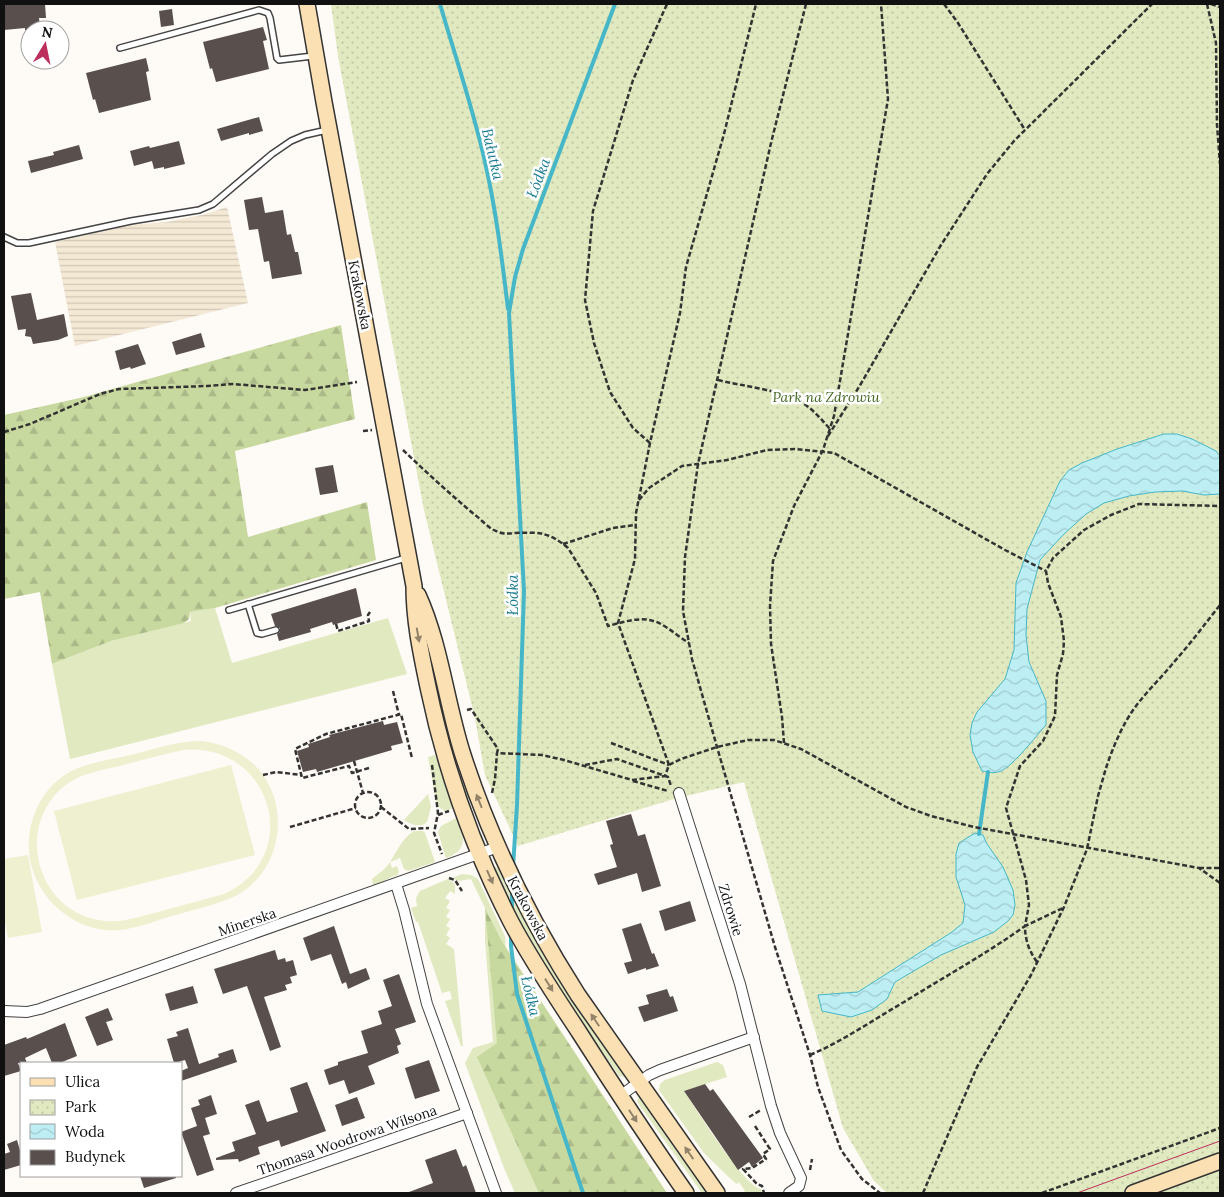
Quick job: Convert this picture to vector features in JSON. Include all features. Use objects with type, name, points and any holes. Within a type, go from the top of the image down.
[{"type":"main road","name":"Krakowska","points":[[307,4],[414,586],[417,632],[436,722],[450,776],[480,853],[501,901],[523,943],[620,1096],[686,1193]]},
{"type":"main road","name":"Krakowska","points":[[414,586],[431,630],[462,752],[477,796],[500,853],[522,899],[578,995],[717,1193]]},
{"type":"main road","points":[[1133,1193],[1220,1161]]},
{"type":"street","name":"Zdrowie","points":[[679,793],[740,984],[771,1106],[780,1133],[801,1178],[799,1186],[789,1193]]},
{"type":"street","name":"Minerska","points":[[4,1011],[27,1012],[40,1009],[480,853],[500,853]]},
{"type":"street","points":[[396,884],[427,1004],[496,1193]]},
{"type":"street","points":[[620,1096],[649,1075],[754,1037]]},
{"type":"street","name":"Thomasa Woodrowa Wilsona","points":[[236,1193],[467,1113]]},
{"type":"lane","points":[[120,48],[259,10],[268,13],[270,18],[277,58],[279,60],[316,56]]},
{"type":"lane","points":[[4,237],[17,243],[29,243],[131,221],[199,210],[213,204],[291,140],[305,134],[330,129]]},
{"type":"lane","points":[[229,610],[408,557]]},
{"type":"lane","points":[[248,604],[257,634],[276,630]]},
{"type":"path","points":[[650,443],[633,428],[610,392],[594,343],[585,300],[593,211],[633,80],[667,4]]},
{"type":"path","points":[[665,776],[669,765],[618,623],[635,559],[638,501],[680,313],[686,267],[724,134],[756,4]]},
{"type":"path","points":[[806,4],[698,464],[683,584],[682,611],[692,659],[717,747],[775,947],[810,1055],[818,1088],[842,1150],[862,1179],[880,1193]]},
{"type":"path","points":[[784,743],[771,644],[770,606],[773,561],[794,506],[823,450],[834,416],[888,99],[881,4]]},
{"type":"path","points":[[944,4],[1026,130]]},
{"type":"path","points":[[827,439],[941,245],[982,182],[1014,141],[1152,4]]},
{"type":"path","points":[[1207,4],[1216,42],[1217,125],[1220,164]]},
{"type":"path","points":[[1211,4],[1220,7]]},
{"type":"path","points":[[717,380],[770,391],[800,402],[816,413],[830,429]]},
{"type":"path","points":[[4,432],[30,424],[100,394],[119,390],[233,384],[305,390],[357,382]]},
{"type":"path","points":[[389,450],[400,447],[492,530],[500,533],[532,532],[552,536],[564,544],[589,580],[608,626],[636,619],[651,620],[658,622],[689,643]]},
{"type":"path","points":[[638,501],[649,488],[682,466],[727,460],[767,450],[823,450],[834,453],[1046,571]]},
{"type":"path","points":[[1037,962],[1030,952],[1025,936],[1029,905],[1028,892],[1006,808],[1020,766],[1043,741],[1053,723],[1056,709],[1057,675],[1065,647],[1061,617],[1048,584],[1046,571],[1052,558],[1084,530],[1111,515],[1138,504],[1220,506]]},
{"type":"path","points":[[564,544],[613,528],[636,524]]},
{"type":"path","points":[[923,1193],[977,1067],[1037,962],[1064,907],[1087,849],[1106,768],[1122,730],[1135,708],[1220,605]]},
{"type":"path","points":[[336,624],[338,631],[369,621],[368,615],[370,612]]},
{"type":"path","points":[[394,691],[412,758]]},
{"type":"path","points":[[467,710],[471,710],[498,749],[495,779],[489,798]]},
{"type":"path","points":[[302,776],[295,749],[326,734],[399,715]]},
{"type":"path","points":[[611,743],[669,765],[717,747],[748,740],[766,739],[784,743],[818,758],[906,807],[930,816],[988,830],[1087,849],[1199,868],[1220,868]]},
{"type":"path","points":[[499,753],[542,755],[583,765],[673,793],[668,777],[617,759],[583,765]]},
{"type":"path","points":[[354,761],[364,793]]},
{"type":"path","points":[[263,775],[276,772],[302,776],[302,778],[349,766],[352,773],[370,768]]},
{"type":"path","points":[[632,780],[665,776]]},
{"type":"path","points":[[371,792],[380,800],[381,808],[377,814],[370,817],[363,816],[356,808],[356,801],[364,793],[371,792]]},
{"type":"path","points":[[290,826],[356,808]]},
{"type":"path","points":[[381,808],[409,829],[429,828]]},
{"type":"path","points":[[438,815],[455,809]]},
{"type":"path","points":[[1199,868],[1220,883]]},
{"type":"path","points":[[446,877],[455,880],[462,891]]},
{"type":"path","points":[[810,1055],[826,1048],[868,1023],[1004,941],[1025,926],[1064,907]]},
{"type":"path","points":[[755,1126],[770,1149],[764,1154],[766,1159],[752,1168],[743,1169],[757,1184],[762,1186],[764,1193]]},
{"type":"path","points":[[1042,1193],[1220,1128]]},
{"type":"shaded area","points":[[227,207],[248,303],[75,346],[55,242],[129,225],[167,222],[202,215]]},
{"type":"green space","name":"Park na Zdrowiu","points":[[331,4],[1220,4],[1220,1193],[887,1193],[874,1181],[843,1128],[744,782],[674,799],[518,846],[485,775],[475,718],[424,510],[338,56]]},
{"type":"green space","points":[[341,325],[355,419],[235,451],[248,537],[367,502],[376,560],[215,608],[190,612],[189,619],[184,623],[111,641],[52,664],[40,592],[4,599],[4,415],[84,397]]},
{"type":"green space","points":[[215,608],[232,663],[388,618],[407,674],[70,759],[52,664],[111,641],[191,621],[190,612]]},
{"type":"green space","points":[[445,716],[471,798],[466,800],[442,717]]},
{"type":"green space","points":[[202,741],[223,746],[242,755],[265,777],[270,787],[276,803],[277,835],[274,850],[258,878],[247,889],[226,900],[127,929],[106,930],[92,928],[67,916],[56,907],[46,896],[33,871],[29,841],[35,812],[51,786],[63,776],[83,766],[168,745]],"holes":[[[183,750],[214,752],[238,764],[256,782],[267,805],[270,830],[264,855],[249,877],[224,894],[125,920],[105,921],[82,915],[63,903],[49,886],[40,866],[37,844],[40,822],[50,801],[67,784],[92,772]]]},
{"type":"green space","points":[[435,755],[454,808],[445,811],[437,806],[428,757]]},
{"type":"green space","points":[[231,765],[255,855],[77,900],[54,811]]},
{"type":"green space","points":[[428,794],[431,807],[427,822],[422,825],[416,825],[404,820]]},
{"type":"green space","points":[[458,817],[463,842],[458,851],[446,858],[438,832],[441,826]]},
{"type":"green space","points":[[423,831],[425,833],[435,862],[408,871],[404,869],[400,858],[390,862],[404,840],[411,833]]},
{"type":"green space","points":[[28,855],[42,932],[8,938],[4,916],[4,859]]},
{"type":"green space","points":[[390,862],[392,868],[397,866],[399,872],[397,875],[373,886],[372,879]]},
{"type":"green space","points":[[493,866],[498,868],[515,904],[558,978],[625,1077],[619,1076],[550,975],[520,922]]},
{"type":"green space","points":[[462,874],[471,875],[478,879],[505,936],[507,965],[578,1193],[515,1193],[465,1063],[473,1048],[493,1042],[485,940],[485,908],[471,879],[458,881],[453,878]]},
{"type":"green space","points":[[448,879],[455,885],[455,894],[450,891],[445,898],[450,901],[446,908],[450,910],[446,917],[450,919],[446,926],[450,928],[446,935],[450,938],[446,944],[454,949],[463,1046],[461,1046],[445,1001],[452,999],[450,991],[442,993],[418,922],[416,922],[411,908],[417,906],[416,898],[420,891]]},
{"type":"green space","points":[[485,908],[501,940],[667,1193],[539,1193],[477,1057],[497,1043]]},
{"type":"green space","points":[[717,1062],[723,1065],[727,1077],[684,1091],[732,1161],[753,1185],[761,1189],[762,1193],[743,1193],[745,1191],[739,1182],[737,1184],[733,1181],[704,1153],[659,1090],[660,1084],[665,1080]]},
{"type":"green space","points":[[639,1097],[708,1193],[702,1193],[640,1106],[637,1101]]},
{"type":"water","points":[[1164,434],[1177,434],[1216,451],[1220,456],[1220,494],[1204,495],[1182,491],[1155,492],[1129,496],[1104,503],[1086,514],[1040,560],[1027,609],[1026,635],[1029,662],[1046,701],[1046,725],[1007,768],[992,773],[982,771],[973,752],[970,735],[972,723],[977,712],[1005,679],[1014,650],[1016,583],[1027,552],[1060,481],[1069,470],[1082,463],[1117,449]]},
{"type":"water","points":[[975,833],[983,835],[1003,867],[1013,890],[1015,905],[1013,915],[1008,921],[994,932],[941,955],[895,982],[887,999],[872,1010],[851,1017],[822,1011],[818,995],[858,992],[963,923],[965,905],[956,877],[956,854],[959,843]]},
{"type":"building","points":[[4,4],[45,4],[46,18],[20,20],[20,28],[4,30]]},
{"type":"building","points":[[172,9],[174,25],[161,27],[159,11]]},
{"type":"building","points":[[263,27],[267,40],[263,41],[269,69],[216,82],[212,68],[210,69],[203,42]]},
{"type":"building","points":[[146,58],[149,71],[146,72],[151,100],[99,113],[95,99],[93,100],[86,73]]},
{"type":"building","points":[[259,117],[263,131],[221,141],[217,129]]},
{"type":"building","points":[[179,141],[185,164],[164,169],[164,167],[154,169],[152,161],[134,166],[130,151]]},
{"type":"building","points":[[79,145],[83,159],[31,173],[28,161],[54,155],[53,152]]},
{"type":"building","points":[[262,197],[265,213],[283,210],[287,235],[291,234],[295,252],[298,252],[302,274],[272,279],[269,261],[264,262],[258,229],[249,230],[244,200]]},
{"type":"building","points":[[31,293],[37,320],[64,314],[68,336],[58,340],[33,344],[31,337],[25,336],[26,329],[18,330],[11,296]]},
{"type":"building","points":[[201,333],[205,347],[176,355],[172,342]]},
{"type":"building","points":[[138,344],[146,364],[120,370],[115,351]]},
{"type":"building","points":[[333,465],[338,492],[320,495],[315,468]]},
{"type":"building","points":[[356,588],[362,616],[333,625],[332,622],[310,629],[311,632],[279,641],[277,634],[280,632],[280,628],[275,626],[271,614]]},
{"type":"building","points":[[383,721],[384,725],[397,722],[403,743],[391,746],[392,750],[317,772],[316,769],[303,772],[297,751],[309,747],[308,744],[330,737],[329,735]]},
{"type":"building","points":[[631,814],[638,836],[645,834],[661,886],[642,892],[637,873],[598,885],[594,874],[617,867],[610,845],[613,844],[606,821]]},
{"type":"building","points":[[690,901],[696,921],[665,931],[659,911]]},
{"type":"building","points":[[641,923],[652,954],[654,953],[659,966],[628,974],[624,963],[632,961],[622,929]]},
{"type":"building","points":[[334,926],[350,974],[366,968],[370,979],[348,989],[346,982],[342,984],[331,954],[311,961],[303,938]]},
{"type":"building","points":[[275,950],[278,960],[285,958],[286,962],[293,960],[297,975],[290,977],[292,983],[285,985],[287,990],[264,997],[281,1047],[270,1051],[247,986],[223,994],[214,969]]},
{"type":"building","points":[[399,974],[416,1022],[395,1029],[401,1044],[397,1046],[399,1053],[368,1066],[375,1084],[349,1094],[344,1080],[329,1085],[324,1070],[338,1065],[338,1062],[368,1053],[361,1031],[382,1024],[378,1011],[392,1006],[383,980]]},
{"type":"building","points":[[193,986],[198,1003],[170,1011],[165,994]]},
{"type":"building","points":[[667,989],[670,997],[673,996],[678,1011],[644,1022],[638,1007],[649,1004],[646,995]]},
{"type":"building","points":[[108,1008],[113,1020],[106,1022],[113,1040],[97,1046],[85,1017]]},
{"type":"building","points":[[65,1023],[77,1056],[62,1062],[52,1062],[46,1048],[25,1058],[27,1062],[18,1063],[20,1071],[4,1076],[4,1045],[26,1037],[27,1039]]},
{"type":"building","points":[[188,1028],[199,1064],[219,1057],[218,1054],[233,1049],[237,1062],[182,1081],[182,1071],[188,1068],[185,1060],[174,1062],[167,1039],[178,1036],[176,1032]]},
{"type":"building","points":[[429,1060],[440,1091],[415,1099],[405,1068]]},
{"type":"building","points":[[307,1082],[326,1131],[281,1147],[279,1140],[258,1147],[260,1154],[239,1162],[238,1159],[216,1160],[216,1158],[235,1151],[232,1142],[256,1134],[245,1105],[259,1100],[267,1122],[298,1112],[290,1088]]},
{"type":"building","points":[[705,1084],[710,1091],[713,1089],[763,1158],[752,1167],[749,1162],[738,1170],[684,1091]]},
{"type":"building","points":[[211,1095],[217,1114],[205,1118],[210,1134],[203,1136],[214,1170],[197,1176],[182,1132],[197,1126],[191,1108],[200,1105],[198,1100]]},
{"type":"building","points":[[357,1097],[365,1118],[342,1126],[335,1105]]},
{"type":"building","points":[[17,1140],[20,1150],[20,1165],[4,1170],[4,1154],[10,1152],[7,1144]]},
{"type":"building","points":[[456,1149],[463,1167],[466,1165],[476,1193],[409,1193],[433,1183],[425,1160]]},
{"type":"building","points":[[140,1177],[176,1177],[176,1178],[144,1188]]},
{"type":"waterway","name":"Bałutka","points":[[440,4],[485,162],[496,216],[508,309]]},
{"type":"waterway","name":"Łódka","points":[[513,867],[517,805],[524,591],[509,313],[515,277],[523,249],[615,4]]},
{"type":"waterway","points":[[979,834],[988,772]]},
{"type":"waterway","name":"Łódka","points":[[512,892],[512,910]]},
{"type":"waterway","name":"Łódka","points":[[511,934],[517,994],[583,1193]]},
{"type":"tram line","points":[[1077,1193],[1220,1141]]}]
